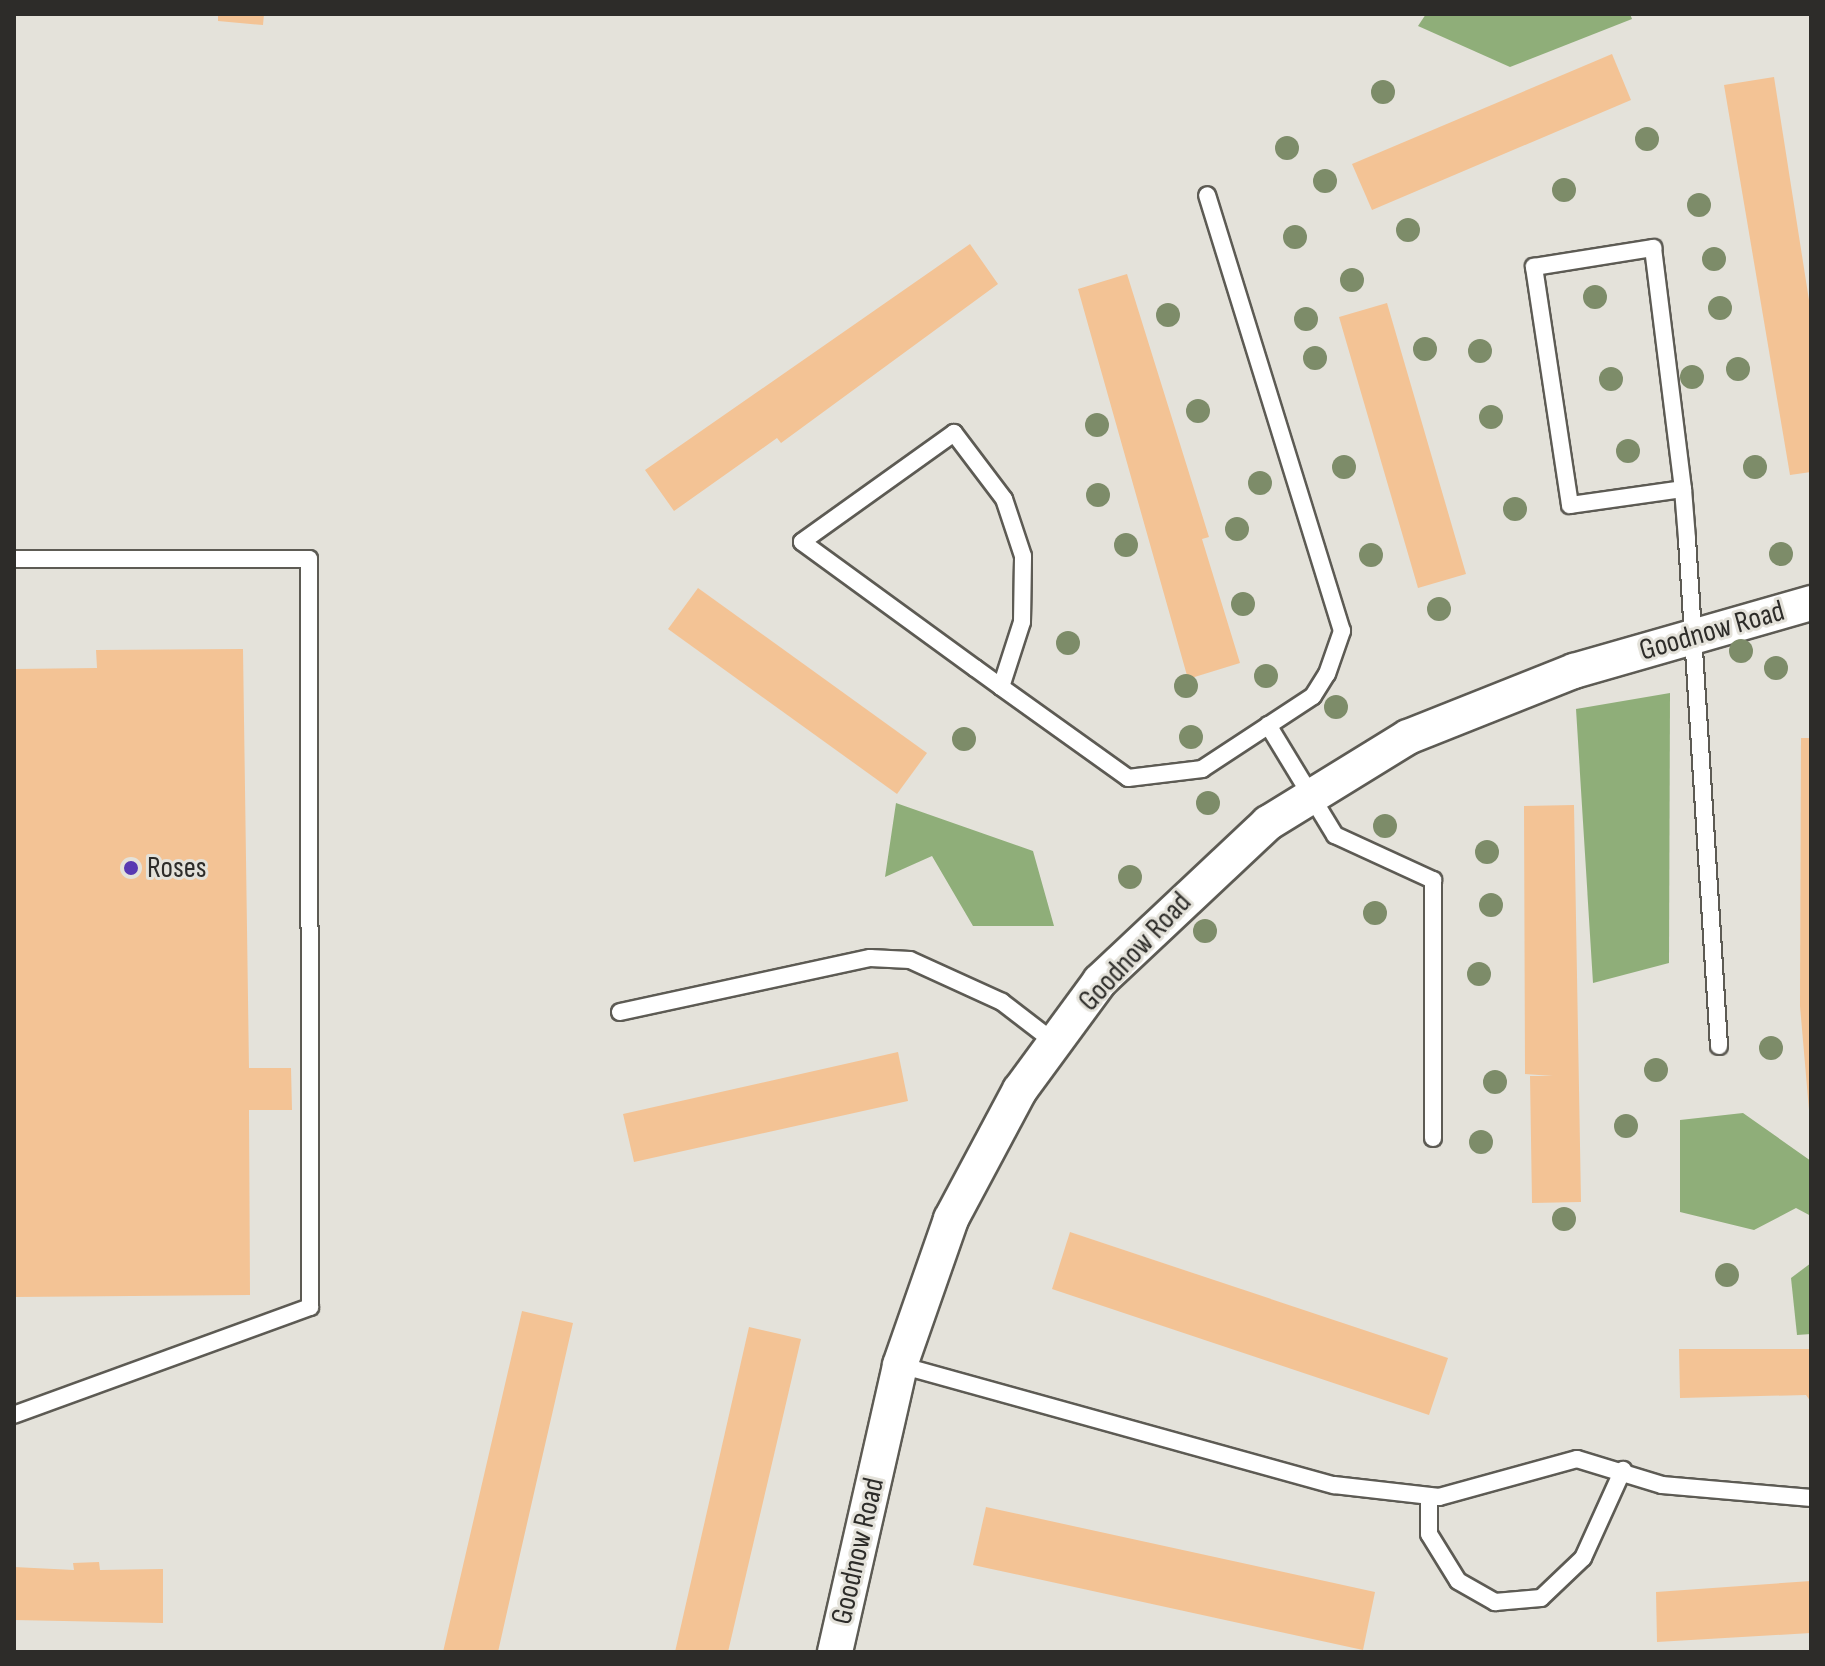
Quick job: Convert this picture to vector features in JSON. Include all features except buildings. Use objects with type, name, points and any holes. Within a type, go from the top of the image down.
[{"type":"street","name":"Goodnow Road","points":[[835,1652],[900,1365],[951,1219],[1054,1042],[1172,908],[1314,792],[1491,700],[1811,603]]},
{"type":"lane","points":[[1001,687],[1022,622],[1023,556],[1004,499],[954,433],[802,542],[1001,687],[1128,778],[1146,781],[1202,769],[1313,696],[1342,631],[1207,195]]},
{"type":"lane","points":[[1683,489],[1570,505],[1534,267],[1653,248],[1683,489],[1719,1046]]},
{"type":"lane","points":[[14,559],[309,559],[310,1275],[310,1307],[14,1415]]},
{"type":"lane","points":[[1268,725],[1314,792],[1335,835],[1433,880],[1433,1138]]},
{"type":"lane","points":[[620,1012],[870,958],[910,960],[1002,1002],[1054,1042]]},
{"type":"lane","points":[[900,1365],[1334,1485],[1429,1496],[1577,1459],[1623,1470],[1662,1485],[1811,1498]]},
{"type":"lane","points":[[1429,1496],[1429,1534],[1458,1581],[1495,1602],[1541,1598],[1583,1558],[1623,1470]]},
{"type":"green space","points":[[1426,14],[1630,14],[1632,19],[1510,67],[1418,26]]},
{"type":"green space","points":[[1670,693],[1669,963],[1593,983],[1576,709]]},
{"type":"green space","points":[[896,803],[1033,851],[1054,926],[973,926],[932,856],[885,877]]},
{"type":"green space","points":[[1743,1113],[1811,1161],[1811,1216],[1796,1208],[1754,1230],[1680,1212],[1680,1120]]},
{"type":"green space","points":[[1811,1263],[1811,1334],[1797,1335],[1791,1278]]},
{"type":"place","name":"Roses","points":[[131,868]]}]
